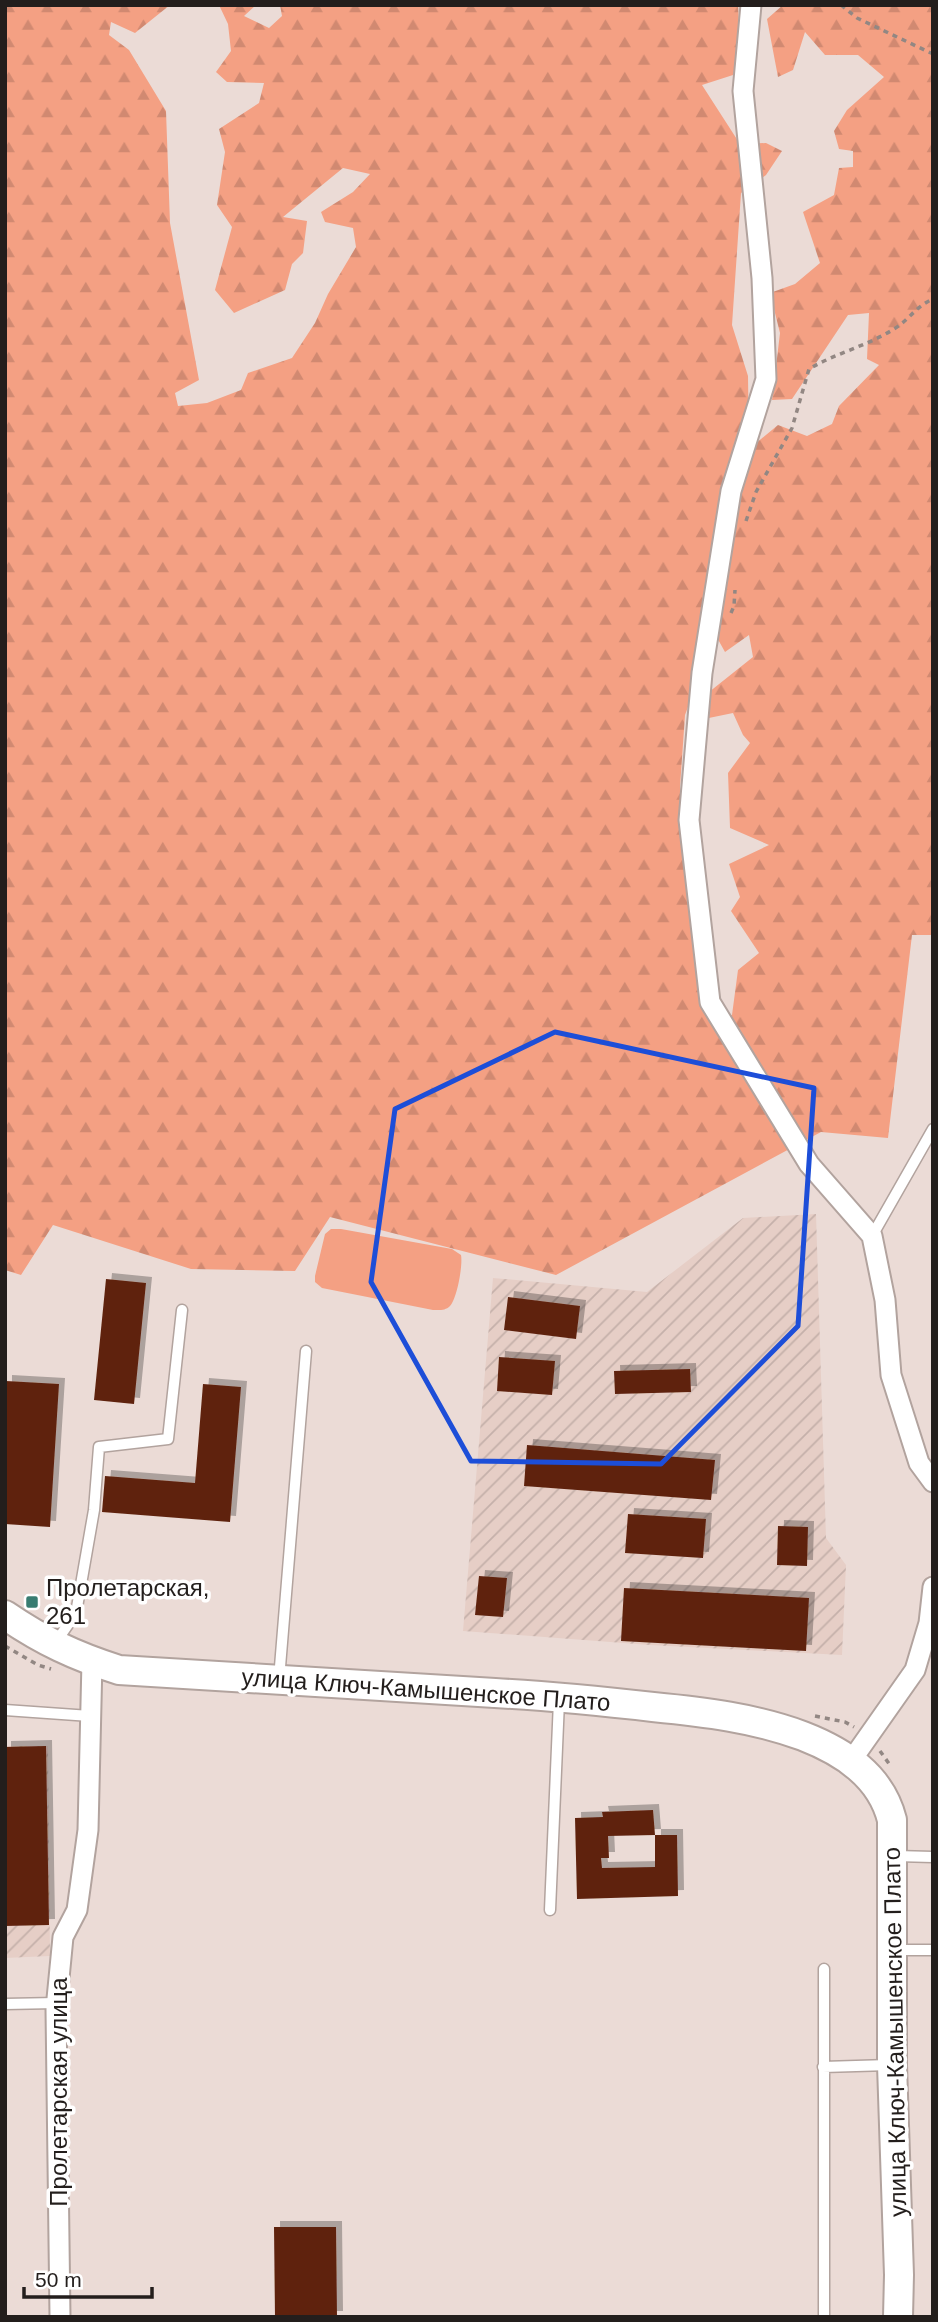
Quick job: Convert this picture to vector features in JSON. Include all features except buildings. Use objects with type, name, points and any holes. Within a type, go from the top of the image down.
[{"type":"main road","name":"улица Ключ-Камышенское Плато","points":[[5,1615],[54,1645],[119,1670],[559,1697],[708,1713],[754,1721],[806,1737],[851,1761],[880,1788],[891,1820],[892,2065],[898,2317]]},
{"type":"street","points":[[751,5],[743,91],[762,278],[766,379],[731,491],[702,673],[690,820],[710,1002],[809,1164],[872,1236],[885,1300],[891,1375],[919,1463],[933,1482]]},
{"type":"street","points":[[851,1761],[915,1670],[929,1623],[933,1587]]},
{"type":"street","name":"Пролетарская улица","points":[[60,2317],[56,2003],[63,1937],[77,1910],[88,1830],[92,1661]]},
{"type":"lane","points":[[872,1236],[933,1129]]},
{"type":"lane","points":[[54,1645],[76,1613],[94,1510],[99,1447],[168,1439],[182,1310]]},
{"type":"lane","points":[[279,1679],[306,1351]]},
{"type":"lane","points":[[550,1910],[559,1697]]},
{"type":"lane","points":[[5,1710],[90,1716]]},
{"type":"lane","points":[[892,1856],[933,1857]]},
{"type":"lane","points":[[891,1950],[933,1950]]},
{"type":"lane","points":[[824,1969],[824,2317]]},
{"type":"lane","points":[[5,2004],[56,2003]]},
{"type":"lane","points":[[823,2067],[892,2065]]},
{"type":"path","points":[[841,5],[857,18],[933,54]]},
{"type":"path","points":[[743,529],[756,492],[792,428],[809,369],[829,357],[860,347],[896,328],[920,304],[933,299]]},
{"type":"path","points":[[729,618],[734,607],[735,584]]},
{"type":"highlighted area","points":[[555,1032],[814,1088],[798,1326],[661,1464],[471,1461],[371,1282],[395,1109]]},
{"type":"shaded area","points":[[816,1214],[826,1538],[846,1565],[842,1655],[650,1645],[463,1631],[493,1278],[647,1292],[743,1218]]},
{"type":"shaded area","points":[[5,1746],[48,1746],[50,1956],[5,1958]]},
{"type":"green space","points":[[5,5],[170,5],[135,33],[111,22],[109,35],[129,50],[166,111],[170,223],[199,380],[175,393],[178,406],[207,403],[241,390],[248,373],[292,358],[315,323],[328,294],[356,247],[353,228],[325,222],[321,212],[353,192],[370,174],[343,168],[283,217],[307,221],[303,253],[292,264],[285,290],[234,313],[215,290],[232,227],[217,205],[225,152],[219,129],[259,103],[264,83],[227,82],[216,72],[231,51],[228,24],[219,5],[256,5],[244,16],[269,28],[282,16],[280,5],[738,5],[743,88],[733,75],[702,85],[740,144],[766,143],[782,151],[766,175],[741,193],[732,325],[748,376],[749,449],[778,425],[807,436],[832,424],[839,406],[879,365],[867,359],[869,313],[848,315],[792,399],[772,400],[780,333],[770,293],[795,284],[820,263],[803,212],[834,195],[839,168],[853,167],[853,151],[839,149],[834,131],[847,110],[884,77],[858,55],[825,55],[805,32],[793,70],[778,77],[767,19],[783,5],[933,5],[933,935],[912,935],[888,1138],[821,1132],[556,1275],[330,1217],[295,1271],[191,1269],[53,1225],[21,1275],[5,1270]],"holes":[[[715,634],[725,652],[749,635],[753,657],[694,704],[704,719],[733,713],[743,735],[750,743],[728,773],[730,828],[769,845],[729,864],[740,897],[731,911],[759,953],[738,970],[732,1015],[711,1019],[680,787],[685,715]]]},
{"type":"green space","points":[[331,1229],[452,1249],[461,1255],[459,1282],[453,1302],[446,1309],[433,1310],[322,1288],[315,1282],[315,1276],[325,1234]]},
{"type":"place","name":"Пролетарская, 261","points":[[32,1602]]}]
